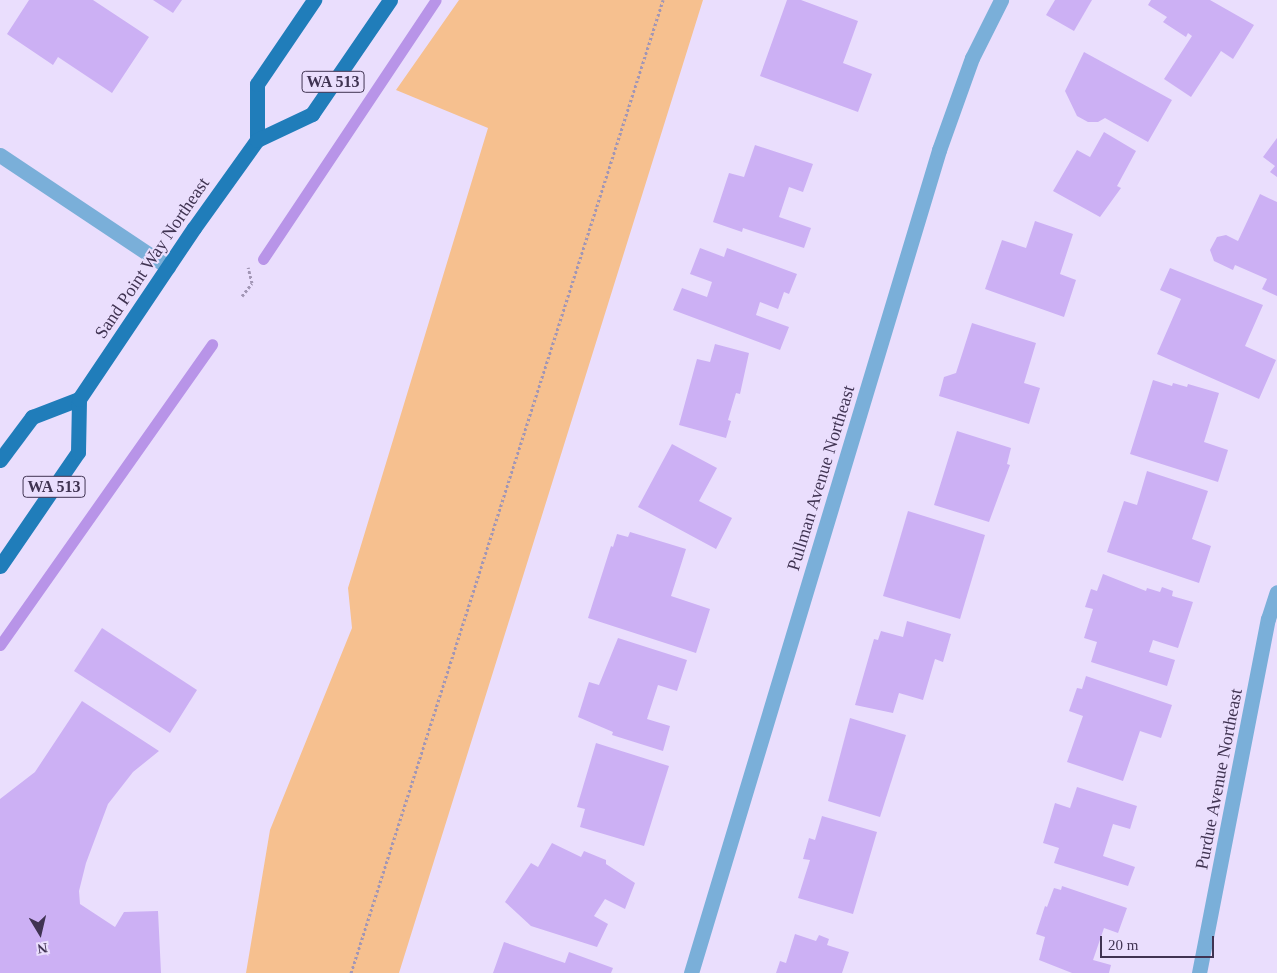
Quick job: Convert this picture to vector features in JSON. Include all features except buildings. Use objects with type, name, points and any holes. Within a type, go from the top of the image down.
[{"type":"main road","points":[[257,140],[257,84],[314,0]]},
{"type":"main road","name":"Sand Point Way Northeast","points":[[79,399],[257,140],[312,114],[390,0]]},
{"type":"main road","name":"WA 513","points":[[0,460],[32,416],[79,399],[78,452],[0,566]]},
{"type":"street","name":"Pullman Avenue Northeast","points":[[691,973],[939,150],[972,58],[1001,0]]},
{"type":"street","points":[[0,155],[168,267]]},
{"type":"street","name":"Purdue Avenue Northeast","points":[[1200,973],[1268,619],[1277,592]]},
{"type":"path","points":[[351,973],[663,0]]},
{"type":"path","points":[[242,296],[252,284],[248,267]]},
{"type":"shaded area","points":[[459,0],[703,0],[399,973],[246,973],[270,830],[352,628],[348,588],[488,128],[396,90]]},
{"type":"waterway","points":[[263,259],[436,0]]},
{"type":"waterway","points":[[0,645],[212,344]]}]
